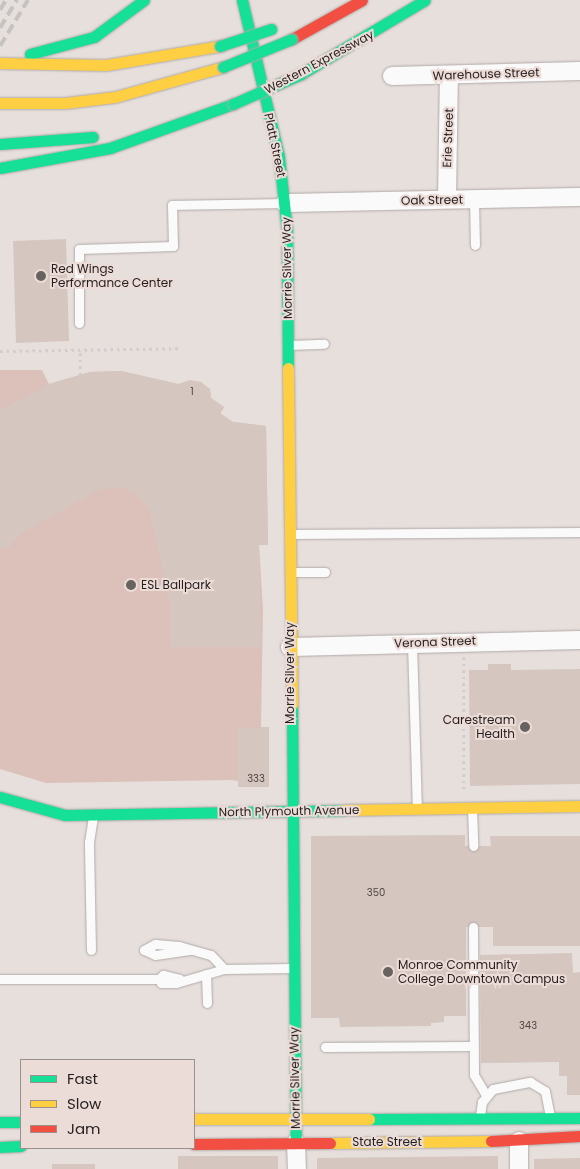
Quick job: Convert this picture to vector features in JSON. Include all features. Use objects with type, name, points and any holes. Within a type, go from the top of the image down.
[{"type":"main road","points":[[0,53],[48,52],[79,44],[115,25],[144,0]]},
{"type":"main road","name":"Platt Street","points":[[242,0],[277,144],[285,203]]},
{"type":"main road","points":[[318,9],[337,0]]},
{"type":"main road","points":[[0,103],[65,103],[115,97],[223,67],[292,38],[362,0]]},
{"type":"main road","name":"Western Expressway","points":[[0,144],[108,134],[171,123],[233,104],[301,74],[424,0]]},
{"type":"main road","points":[[0,63],[56,67],[114,64],[220,46],[282,25]]},
{"type":"main road","points":[[0,168],[110,148],[233,104]]},
{"type":"main road","name":"Morrie Silver Way","points":[[285,203],[296,1143]]},
{"type":"main road","name":"North Plymouth Avenue","points":[[0,797],[49,812],[93,815],[417,807],[580,806]]},
{"type":"main road","name":"State Street","points":[[195,1119],[480,1116],[580,1118]]},
{"type":"main road","points":[[0,1122],[20,1122]]},
{"type":"main road","name":"State Street","points":[[195,1144],[519,1141],[580,1136]]},
{"type":"main road","points":[[0,1147],[20,1146]]},
{"type":"street","name":"Warehouse Street","points":[[392,76],[449,77],[580,71]]},
{"type":"street","name":"Erie Street","points":[[447,199],[449,77]]},
{"type":"street","name":"Oak Street","points":[[285,203],[580,197]]},
{"type":"street","name":"Verona Street","points":[[290,647],[464,641],[580,640]]},
{"type":"street","points":[[519,1141],[519,1169]]},
{"type":"street","points":[[296,1143],[297,1169]]},
{"type":"lane","points":[[474,199],[475,245]]},
{"type":"lane","points":[[79,323],[79,248],[173,246],[172,205],[285,203]]},
{"type":"lane","points":[[288,346],[324,344]]},
{"type":"lane","points":[[289,534],[580,532]]},
{"type":"lane","points":[[290,572],[325,572]]},
{"type":"lane","points":[[412,643],[417,807]]},
{"type":"lane","points":[[468,807],[473,846]]},
{"type":"lane","points":[[92,950],[89,842],[93,815]]},
{"type":"lane","points":[[473,927],[473,1046],[476,1083],[486,1095]]},
{"type":"lane","points":[[190,950],[211,955],[224,969]]},
{"type":"lane","points":[[0,979],[159,979],[163,975],[180,979],[224,969],[293,968]]},
{"type":"lane","points":[[206,974],[207,1001]]},
{"type":"lane","points":[[325,1047],[473,1046]]},
{"type":"lane","points":[[480,1116],[486,1095],[502,1084],[535,1083],[548,1096],[550,1116]]},
{"type":"path","points":[[0,351],[181,348]]},
{"type":"path","points":[[80,350],[80,375]]},
{"type":"path","points":[[464,641],[468,807]]},
{"type":"shaded area","name":"ESL Ballpark","points":[[0,370],[42,370],[49,384],[90,372],[121,371],[178,384],[195,381],[210,389],[211,398],[224,407],[220,414],[233,422],[266,426],[268,545],[259,545],[263,609],[261,727],[269,727],[269,787],[238,787],[238,781],[232,780],[46,783],[0,769]]},
{"type":"building","name":"Red Wings Performance Center","points":[[66,239],[69,341],[16,343],[13,241]]},
{"type":"building","points":[[121,371],[178,384],[190,380],[201,382],[210,389],[211,398],[224,407],[220,413],[233,422],[266,426],[268,545],[259,545],[261,647],[170,647],[170,603],[149,509],[136,493],[121,487],[99,490],[20,534],[8,549],[3,546],[0,550],[0,410],[49,384],[90,372]]},
{"type":"building","name":"Carestream Health","points":[[488,664],[511,664],[511,670],[580,669],[580,784],[470,786],[469,670],[488,670]]},
{"type":"building","points":[[269,727],[269,787],[238,787],[237,728]]},
{"type":"building","name":"Monroe Community College Downtown Campus","points":[[465,835],[465,846],[491,846],[490,836],[580,836],[580,946],[493,946],[493,927],[466,927],[466,1016],[444,1016],[444,1022],[431,1023],[431,1026],[340,1027],[339,1018],[311,1018],[311,836]]},
{"type":"building","points":[[572,953],[573,973],[580,972],[580,1095],[567,1095],[567,1076],[559,1076],[559,1062],[481,1063],[480,955]]},
{"type":"building","points":[[178,1156],[278,1156],[278,1169],[178,1169]]},
{"type":"building","points":[[498,1156],[498,1169],[317,1169],[317,1158]]},
{"type":"building","points":[[580,1158],[580,1169],[534,1169],[534,1159]]},
{"type":"building","points":[[52,1164],[95,1164],[95,1169],[52,1169]]},
{"type":"railway","points":[[0,10],[6,0]]},
{"type":"railway","points":[[0,28],[17,0]]},
{"type":"railway","points":[[0,46],[28,0]]},
{"type":"traffic: fast","points":[[30,54],[94,37],[144,0]]},
{"type":"traffic: fast","points":[[242,0],[279,157],[287,231],[288,368]]},
{"type":"traffic: fast","points":[[301,74],[425,0]]},
{"type":"traffic: fast","points":[[220,46],[271,29]]},
{"type":"traffic: fast","points":[[223,67],[292,39]]},
{"type":"traffic: fast","points":[[233,104],[301,74]]},
{"type":"traffic: fast","points":[[0,168],[110,148],[233,104]]},
{"type":"traffic: fast","points":[[0,144],[93,137]]},
{"type":"traffic: fast","points":[[292,704],[296,1138]]},
{"type":"traffic: fast","points":[[0,797],[65,815],[344,810]]},
{"type":"traffic: fast","points":[[369,1119],[580,1118]]},
{"type":"traffic: fast","points":[[0,1122],[20,1122]]},
{"type":"traffic: fast","points":[[0,1147],[20,1146]]},
{"type":"traffic: slow","points":[[0,63],[106,65],[220,46]]},
{"type":"traffic: slow","points":[[0,103],[65,103],[115,97],[223,67]]},
{"type":"traffic: slow","points":[[288,368],[292,704]]},
{"type":"traffic: slow","points":[[344,810],[580,806]]},
{"type":"traffic: slow","points":[[195,1119],[369,1119]]},
{"type":"traffic: slow","points":[[330,1143],[491,1141]]},
{"type":"traffic: jam","points":[[292,39],[362,0]]},
{"type":"traffic: jam","points":[[491,1141],[580,1136]]},
{"type":"traffic: jam","points":[[195,1144],[330,1143]]},
{"type":"place","name":"Red Wings Performance Center","points":[[41,276]]},
{"type":"place","name":"ESL Ballpark","points":[[131,585]]},
{"type":"place","name":"Carestream Health","points":[[525,727]]},
{"type":"place","name":"Monroe Community College Downtown Campus","points":[[388,972]]}]
